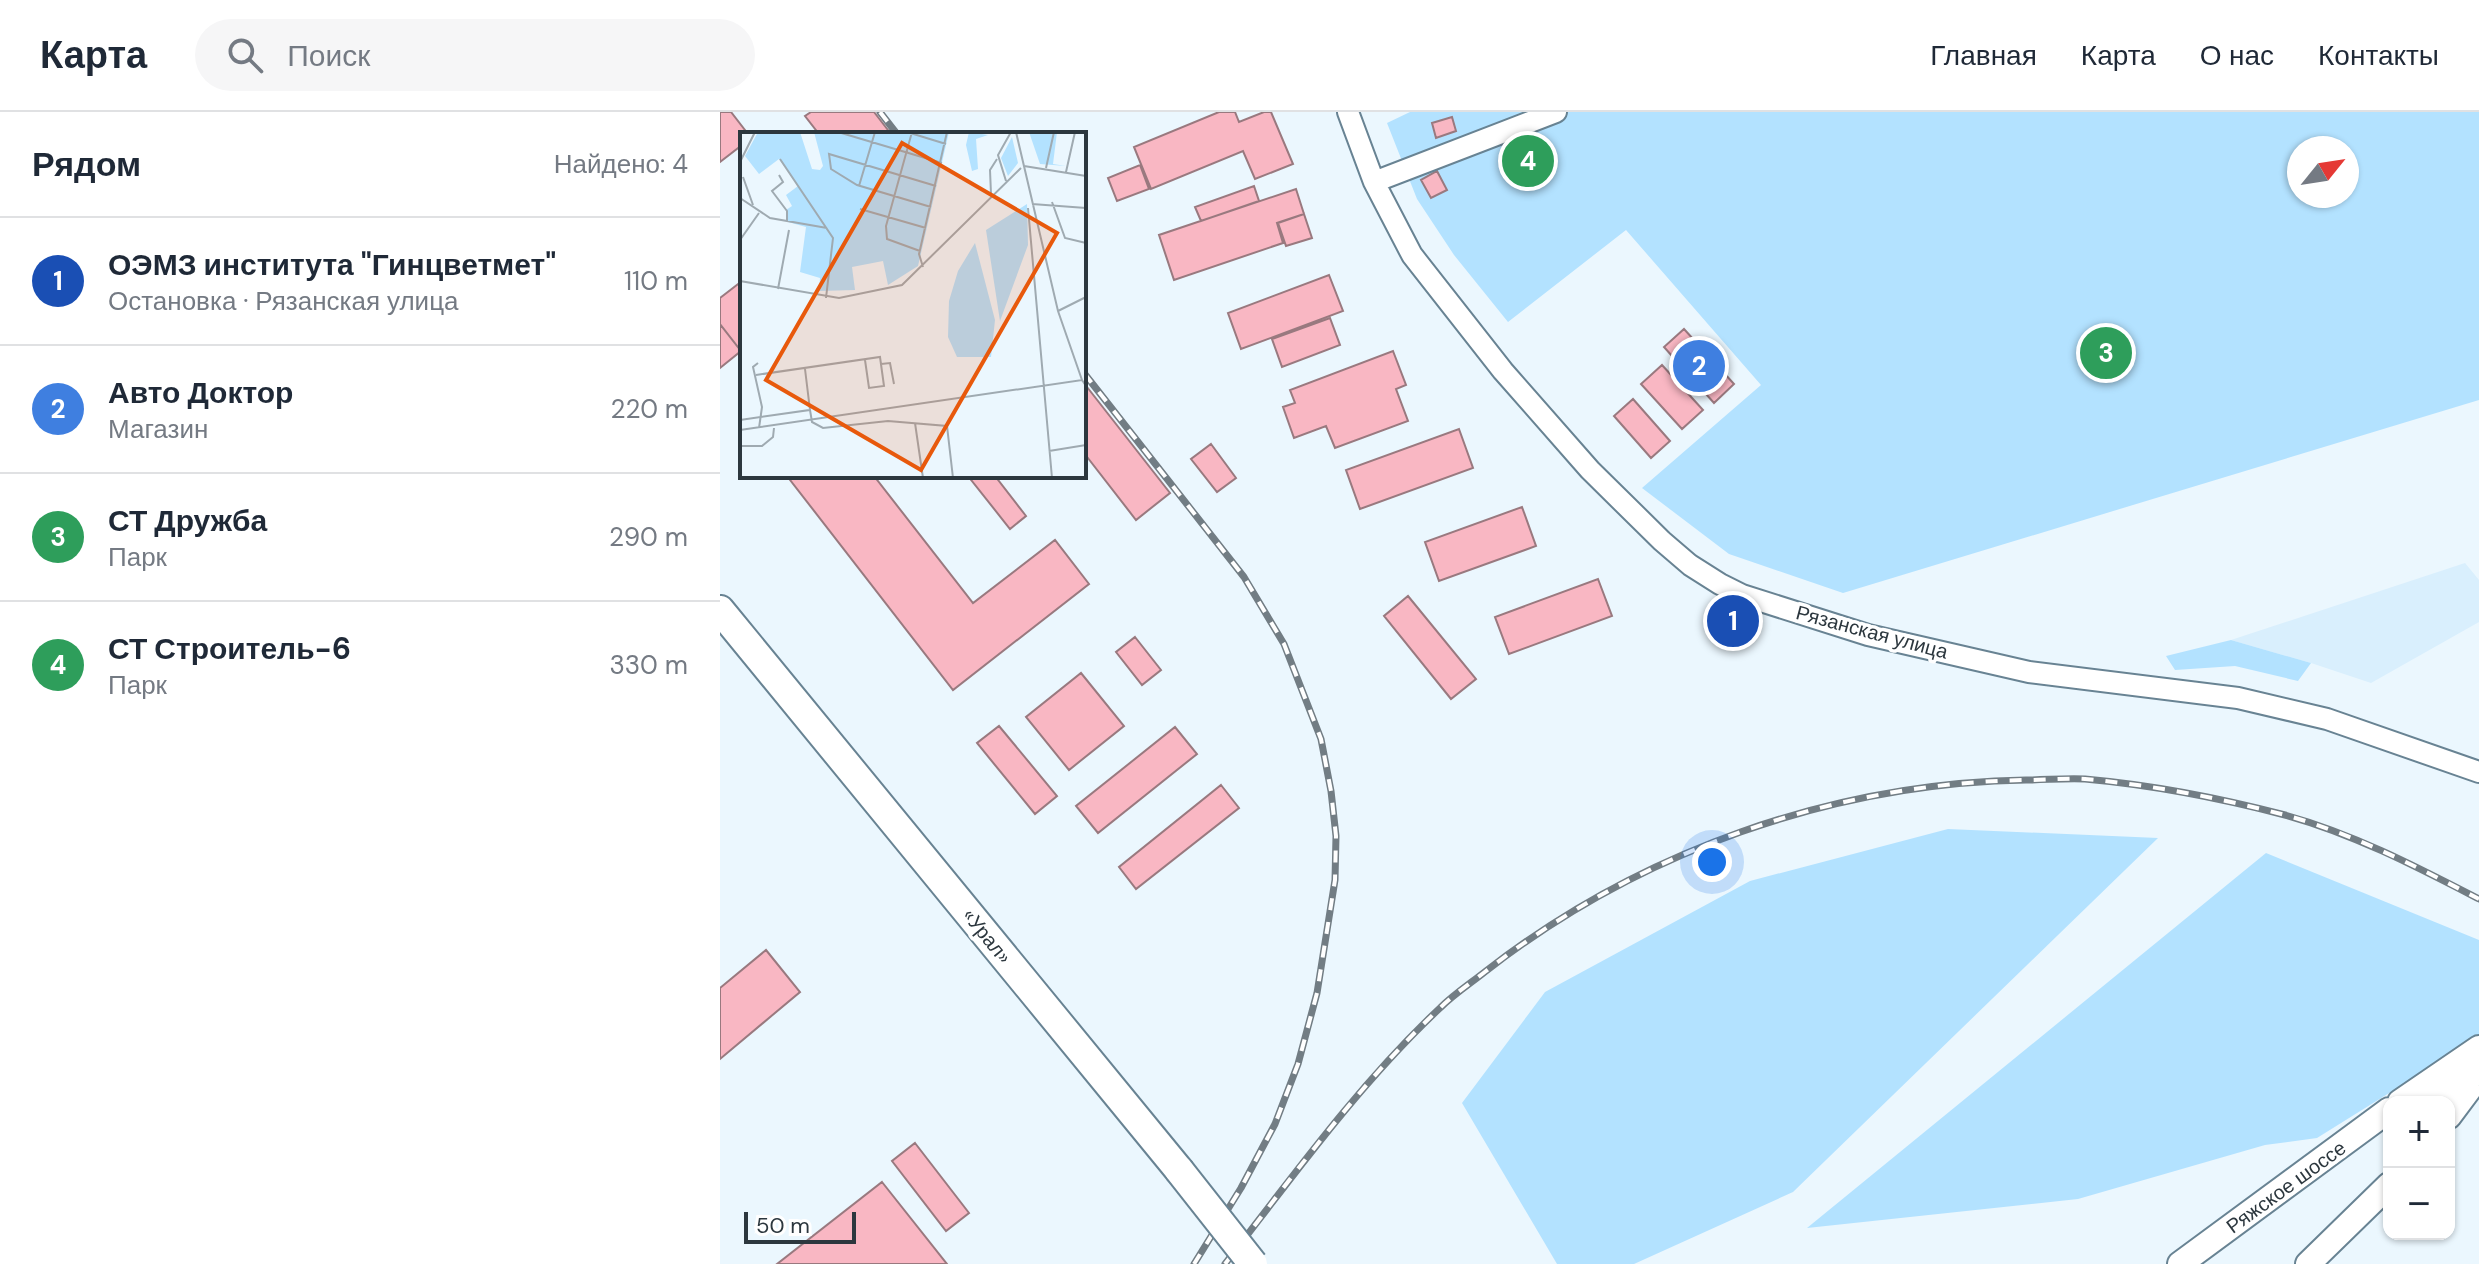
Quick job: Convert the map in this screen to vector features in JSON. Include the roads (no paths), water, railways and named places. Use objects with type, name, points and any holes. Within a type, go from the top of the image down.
[{"type":"highway","name":"«Урал»","points":[[720,610],[1253,1264]]},
{"type":"main road","points":[[2409,1096],[2479,1048]]},
{"type":"main road","points":[[2434,1096],[2479,1074]]},
{"type":"main road","points":[[2455,1108],[2479,1074]]},
{"type":"main road","points":[[2455,1123],[2479,1100]]},
{"type":"main road","name":"Ряжское шоссе","points":[[2180,1264],[2383,1115]]},
{"type":"main road","name":"Ряжское шоссе","points":[[2353,1138],[2383,1122]]},
{"type":"main road","points":[[2308,1264],[2383,1191]]},
{"type":"street","name":"Рязанская улица","points":[[1348,112],[1374,182],[1412,255],[1503,371],[1590,470],[1641,521],[1690,565],[1720,584],[1742,595],[1868,635],[2029,672],[2238,698],[2327,719],[2479,772]]},
{"type":"street","points":[[1374,182],[1556,112]]},
{"type":"railway","points":[[880,112],[895,132]]},
{"type":"railway","points":[[1086,376],[1244,577],[1284,644],[1321,739],[1331,791],[1336,836],[1335,880],[1317,993],[1298,1064],[1275,1124],[1241,1188],[1194,1264]]},
{"type":"railway","points":[[1225,1264],[1354,1099],[1445,1003],[1486,971],[1545,929],[1608,891],[1673,859],[1741,832],[1810,810],[1881,794],[1953,784],[2078,779],[2135,785],[2236,803],[2311,823],[2385,852],[2479,899]]},
{"type":"place","name":"СТ Строитель-6","points":[[1528,161]]},
{"type":"place","name":"СТ Дружба","points":[[2106,353]]},
{"type":"place","name":"Авто Доктор","points":[[1699,366]]},
{"type":"place","name":"ОЭМЗ института \"Гинцветмет\"","points":[[1733,621]]}]
